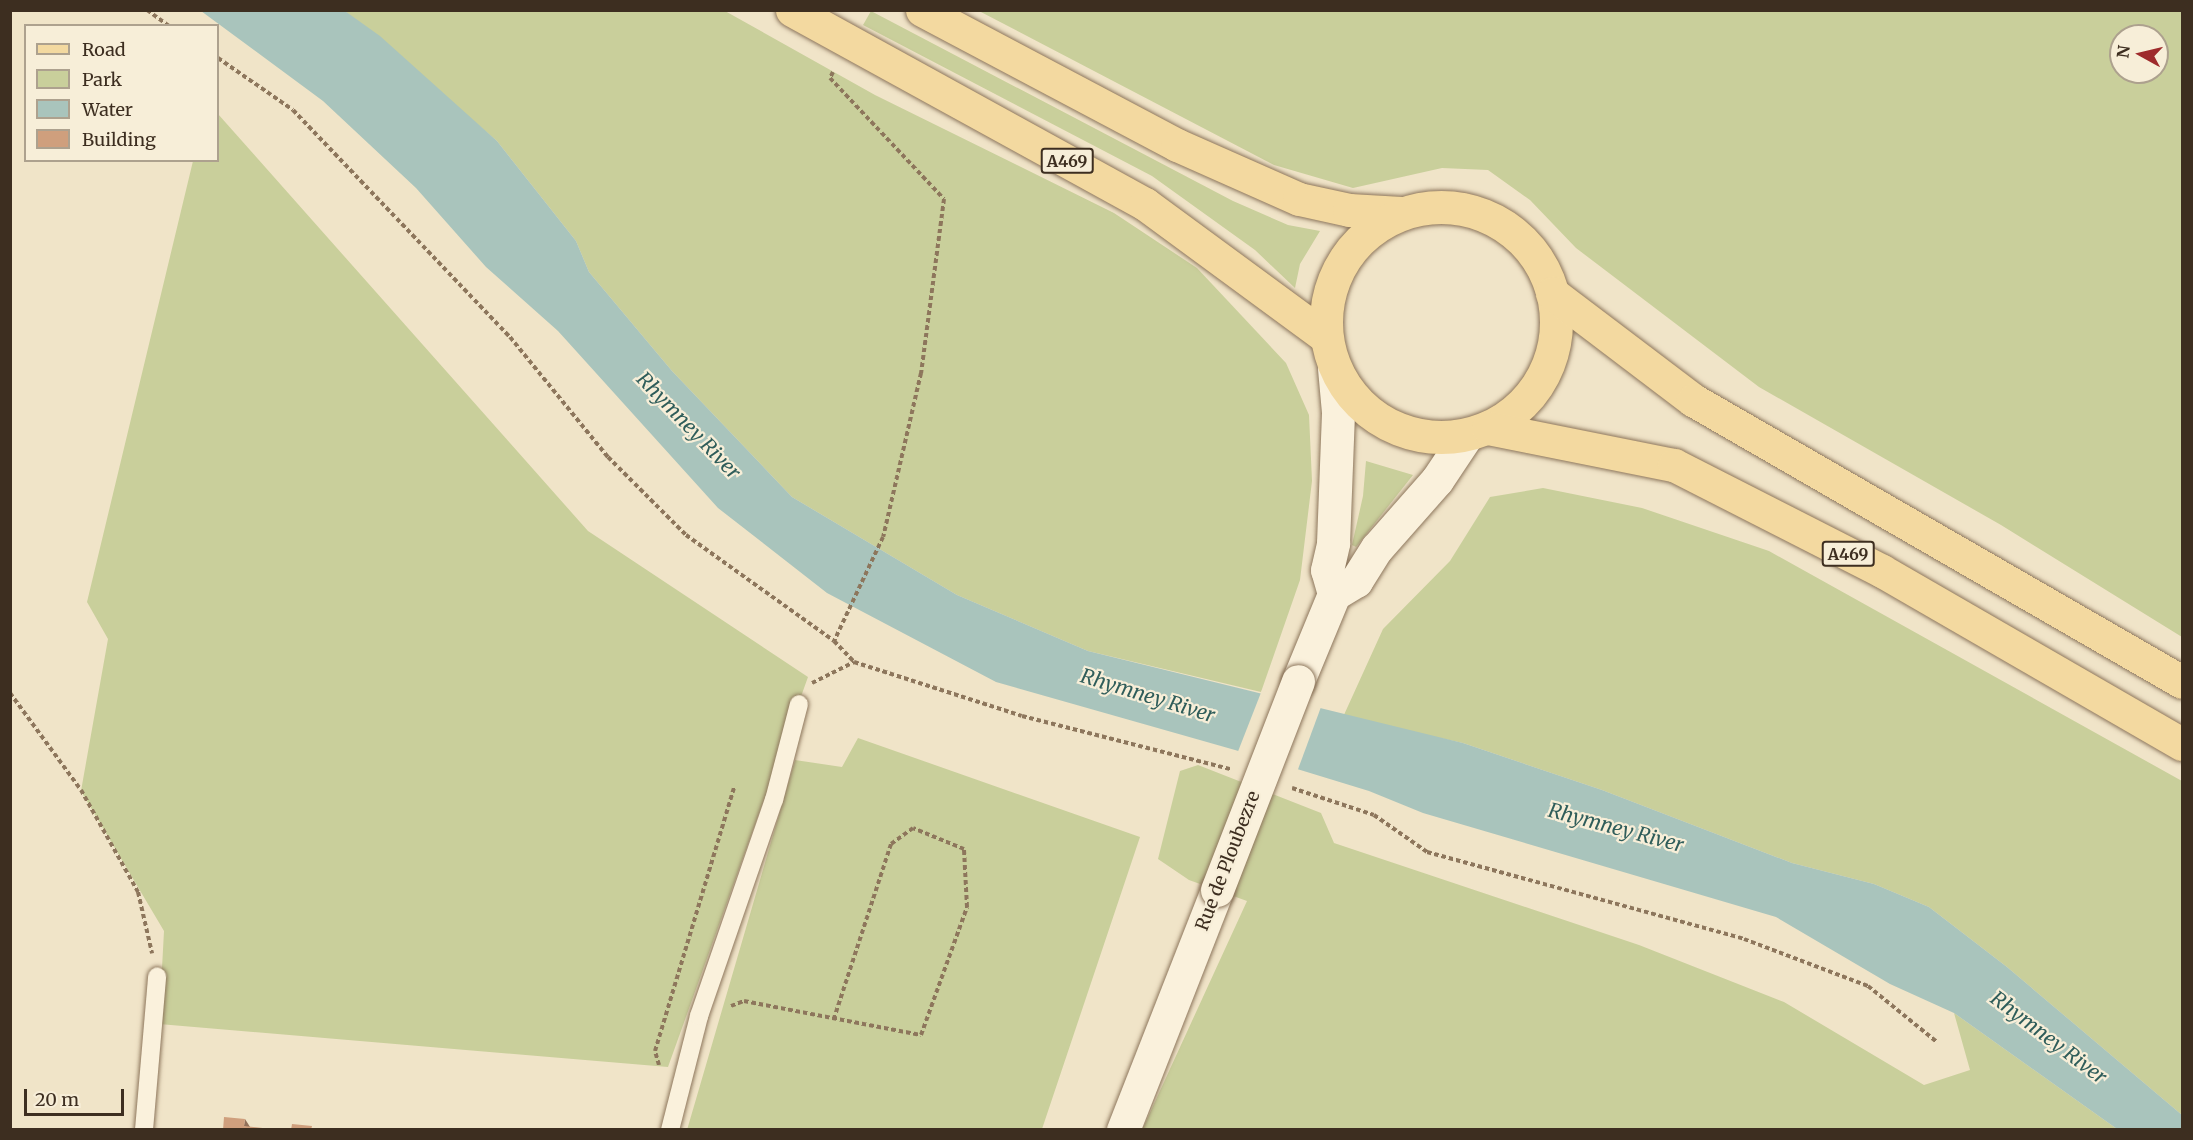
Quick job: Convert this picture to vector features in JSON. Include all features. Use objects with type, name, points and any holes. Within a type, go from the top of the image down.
[{"type":"main road","name":"A469","points":[[792,10],[1146,204],[1326,337]]},
{"type":"main road","points":[[922,10],[1176,145],[1299,199],[1349,210],[1401,213],[1439,206],[1485,216],[1511,230],[1537,258],[1552,293],[1556,326],[1551,358],[1529,395],[1515,411],[1477,432],[1424,437],[1384,423],[1352,396],[1334,368],[1326,337],[1327,298],[1342,262],[1367,232],[1401,213]]},
{"type":"main road","points":[[1552,293],[1693,400],[2182,682]]},
{"type":"main road","name":"A469","points":[[1477,432],[1674,465],[1882,572],[2182,744]]},
{"type":"street","points":[[1334,368],[1338,412],[1333,543],[1327,570],[1334,594],[1356,580],[1377,548],[1477,432]]},
{"type":"street","name":"Rue de Ploubezre","points":[[1123,1130],[1334,594]]},
{"type":"lane","points":[[671,1124],[699,1016],[774,800],[799,704]]},
{"type":"lane","points":[[144,1130],[157,977]]},
{"type":"path","points":[[147,10],[166,24]]},
{"type":"path","points":[[219,59],[293,110],[510,337],[609,457],[686,535],[834,641],[854,662],[1022,716],[1178,753],[1241,772]]},
{"type":"path","points":[[834,641],[883,537],[921,373],[945,199],[830,78],[838,63]]},
{"type":"path","points":[[799,704],[805,686],[854,662]]},
{"type":"path","points":[[10,693],[81,790],[138,892],[157,977]]},
{"type":"path","points":[[1284,786],[1374,815],[1427,852],[1744,939],[1868,986],[1937,1042]]},
{"type":"path","points":[[671,1124],[655,1051],[734,788]]},
{"type":"path","points":[[699,1016],[744,1001],[921,1035],[967,907],[964,849],[913,828],[891,844],[834,1018]]},
{"type":"green space","points":[[345,11],[725,11],[875,95],[1114,213],[1197,268],[1286,363],[1309,415],[1312,481],[1300,580],[1261,692],[1088,651],[957,595],[792,497],[672,371],[589,272],[576,241],[497,141]]},
{"type":"green space","points":[[871,11],[1233,201],[1288,225],[1320,231],[1300,264],[1295,288],[1255,250],[1152,176],[863,25]]},
{"type":"green space","points":[[979,11],[2182,11],[2182,637],[2001,525],[1759,387],[1576,248],[1530,200],[1488,170],[1442,168],[1353,188],[1274,165]]},
{"type":"green space","points":[[219,115],[588,531],[808,677],[668,1067],[159,1024],[164,931],[81,791],[108,639],[87,602],[193,162],[219,162]]},
{"type":"green space","points":[[1366,461],[1413,475],[1356,547],[1352,545],[1363,496]]},
{"type":"green space","points":[[1543,488],[1642,508],[1769,551],[2182,781],[2182,1115],[2007,967],[1929,907],[1874,884],[1792,863],[1602,790],[1463,743],[1343,717],[1383,629],[1450,561],[1490,497]]},
{"type":"green space","points":[[858,738],[1140,837],[1042,1129],[687,1130],[795,760],[842,767]]},
{"type":"green space","points":[[1198,765],[1321,813],[1334,843],[1639,945],[1784,1002],[1924,1085],[1970,1070],[1954,1013],[2117,1129],[1142,1130],[1247,901],[1189,880],[1158,859],[1180,771]]},
{"type":"water","name":"Rhymney River","points":[[201,11],[345,11],[380,36],[497,141],[576,241],[589,272],[672,371],[792,497],[957,595],[1088,651],[1463,743],[1602,790],[1792,863],[1874,884],[1929,907],[2007,967],[2182,1115],[2182,1129],[2117,1129],[1954,1013],[1890,984],[1776,917],[1423,813],[1369,791],[1235,750],[996,682],[827,593],[718,508],[558,331],[486,267],[416,188],[323,101]]},
{"type":"pier","points":[[1262,690],[1321,707],[1297,772],[1237,754]]},
{"type":"building","points":[[224,1117],[245,1119],[244,1126],[280,1130],[223,1130]]},
{"type":"building","points":[[292,1124],[312,1126],[311,1130],[291,1130]]}]
